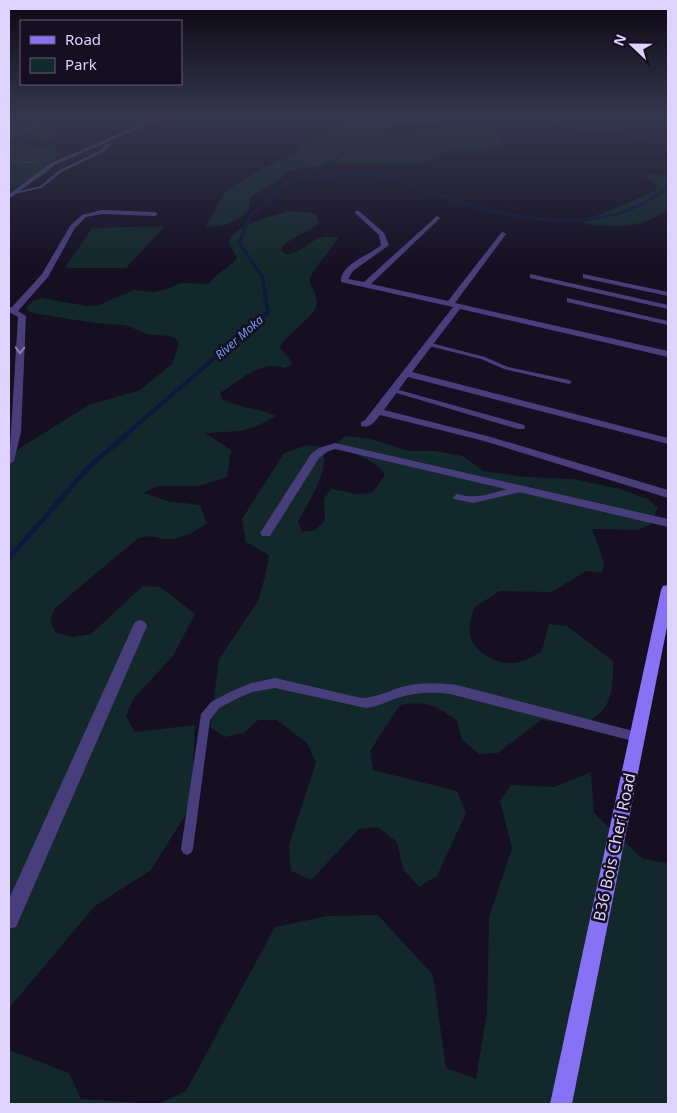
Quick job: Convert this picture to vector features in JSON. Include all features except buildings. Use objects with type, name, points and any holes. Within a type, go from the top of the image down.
[{"type":"main road","name":"B36 Bois Cheri Road","points":[[561,1104],[668,590]]},
{"type":"street","points":[[11,195],[49,167]]},
{"type":"street","points":[[9,461],[16,432],[22,316],[11,309],[44,275],[72,227],[84,216],[102,212],[155,214]]},
{"type":"street","points":[[357,212],[382,234],[386,242],[382,248],[362,261],[343,279],[346,281],[668,354]]},
{"type":"street","points":[[365,286],[437,218]]},
{"type":"street","points":[[365,424],[369,422],[427,344],[503,234]]},
{"type":"street","points":[[533,276],[668,308]]},
{"type":"street","points":[[586,276],[668,294]]},
{"type":"street","points":[[570,300],[668,323]]},
{"type":"street","points":[[405,373],[668,441]]},
{"type":"street","points":[[377,411],[487,439],[668,494]]},
{"type":"street","points":[[266,533],[315,456],[331,447],[344,448],[518,490],[668,523]]},
{"type":"street","points":[[9,920],[140,626]]},
{"type":"lane","points":[[11,195],[41,187],[59,172],[69,167]]},
{"type":"lane","points":[[427,344],[483,358],[506,368],[569,382]]},
{"type":"lane","points":[[392,390],[521,427]]},
{"type":"lane","points":[[457,497],[466,501],[476,501],[510,490],[518,490]]},
{"type":"lane","points":[[187,849],[205,718],[215,705],[251,688],[275,683],[361,703],[374,704],[400,692],[438,687],[457,690],[637,737]]},
{"type":"green space","points":[[9,167],[47,167],[50,171],[35,181],[9,190]]},
{"type":"green space","points":[[266,167],[312,167],[288,171],[277,181],[251,196],[248,211],[233,222],[206,227],[223,195],[229,189]]},
{"type":"green space","points":[[643,174],[668,175],[668,210],[639,224],[606,226],[582,223],[589,218],[655,191],[657,186]]},
{"type":"green space","points":[[292,211],[312,213],[316,215],[319,223],[284,245],[281,250],[285,254],[298,251],[322,237],[338,238],[309,280],[317,300],[312,314],[280,347],[293,364],[285,368],[276,366],[259,369],[243,377],[220,393],[222,399],[229,402],[276,416],[258,426],[250,428],[205,433],[231,450],[227,477],[200,486],[157,486],[144,493],[167,501],[200,505],[207,523],[192,533],[175,539],[150,536],[137,539],[55,608],[50,621],[56,633],[73,637],[91,634],[143,586],[160,587],[195,614],[173,656],[134,698],[126,716],[135,732],[195,725],[191,806],[151,870],[95,906],[9,1008],[9,461],[17,450],[89,405],[140,390],[172,364],[179,344],[176,339],[168,336],[147,334],[125,325],[95,323],[38,314],[30,312],[26,308],[31,302],[41,298],[87,306],[99,305],[134,290],[154,292],[180,283],[209,284],[237,258],[229,243],[238,231],[256,221]]},
{"type":"green space","points":[[165,226],[126,268],[65,268],[92,228]]},
{"type":"green space","points":[[345,436],[371,439],[408,451],[435,451],[463,456],[484,471],[526,477],[573,479],[620,489],[648,499],[658,508],[650,525],[638,530],[592,529],[604,562],[602,573],[586,571],[552,592],[499,591],[474,608],[470,621],[470,635],[479,651],[490,658],[509,663],[526,660],[542,651],[549,624],[567,626],[613,661],[611,691],[604,708],[598,715],[580,723],[541,720],[498,753],[479,754],[462,740],[457,720],[449,715],[430,705],[400,705],[370,751],[373,770],[457,791],[466,813],[437,876],[419,887],[403,869],[397,842],[378,827],[359,829],[311,880],[291,871],[289,845],[316,762],[307,743],[277,720],[258,720],[244,733],[225,737],[210,727],[219,659],[258,601],[269,555],[246,542],[242,519],[284,453],[308,445],[321,447],[324,456],[321,475],[313,495],[298,522],[302,532],[316,530],[325,520],[324,499],[331,489],[357,494],[372,493],[385,475],[376,465],[350,452],[338,443]]},
{"type":"green space","points":[[591,772],[594,813],[643,859],[668,863],[668,1104],[158,1104],[186,1091],[275,927],[328,916],[378,915],[433,975],[446,1068],[476,1079],[487,1012],[489,917],[512,848],[500,801],[511,785],[554,787]]},
{"type":"green space","points":[[9,1050],[69,1073],[81,1099],[157,1104],[9,1104]]},
{"type":"waterway","points":[[292,181],[320,167]]},
{"type":"waterway","name":"River Moka","points":[[274,195],[286,183],[352,173],[391,177],[437,195]]},
{"type":"waterway","name":"River Moka","points":[[658,195],[668,187]]},
{"type":"waterway","name":"River Moka","points":[[266,297],[262,276],[239,243],[250,217],[275,193]]},
{"type":"waterway","name":"River Moka","points":[[434,193],[488,210],[549,220],[579,220],[609,216],[636,207],[660,193]]},
{"type":"waterway","name":"River Moka","points":[[131,430],[268,312],[265,296]]},
{"type":"waterway","name":"River Moka","points":[[9,558],[89,467],[133,429]]}]
